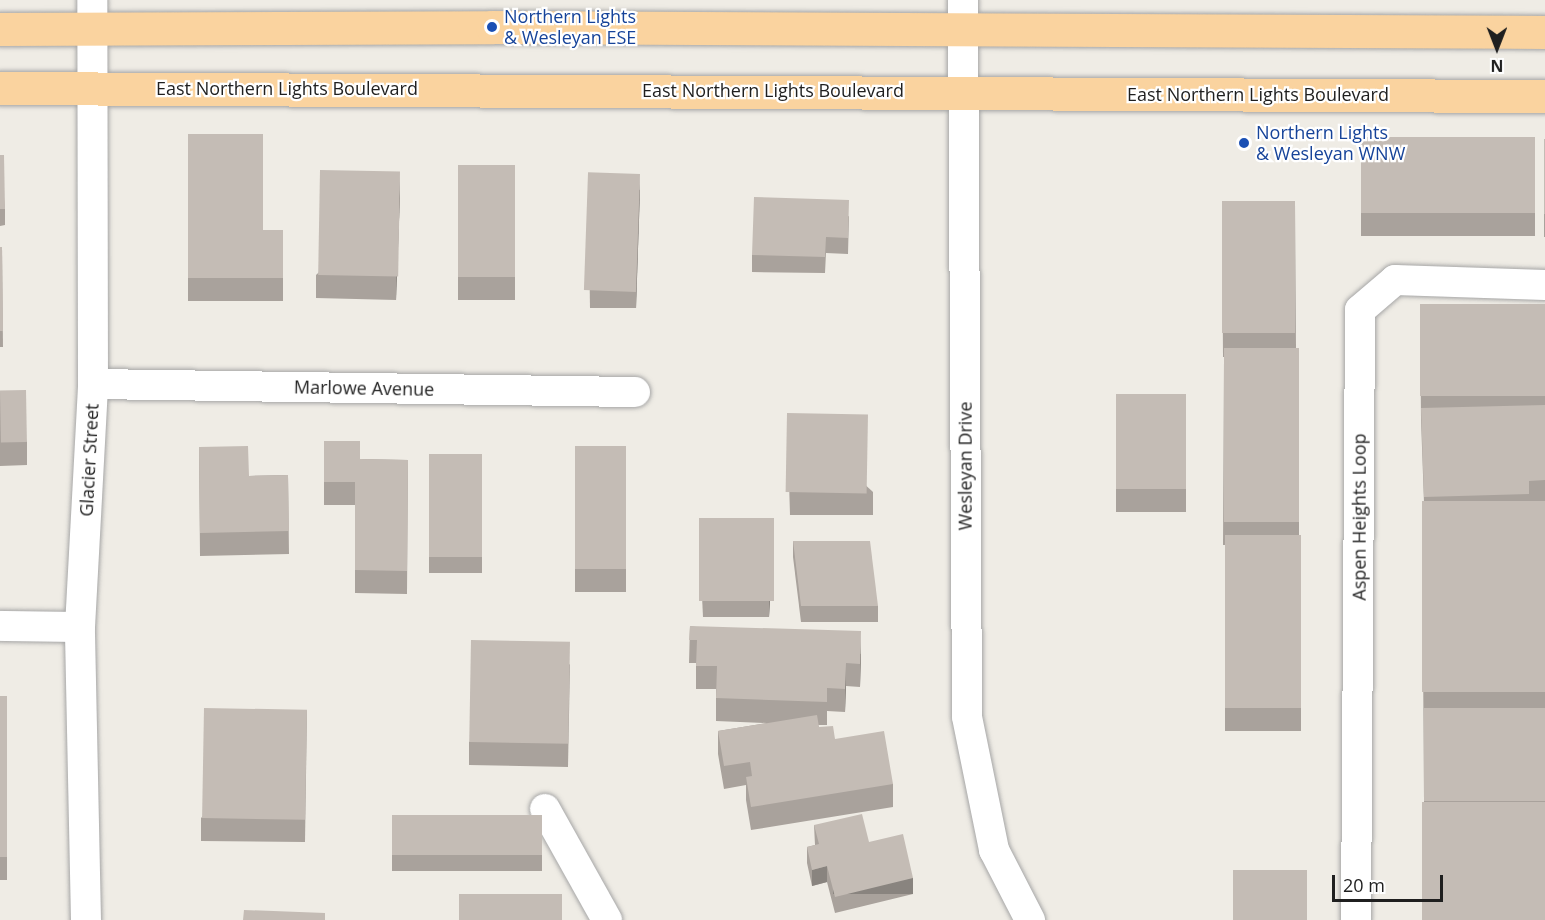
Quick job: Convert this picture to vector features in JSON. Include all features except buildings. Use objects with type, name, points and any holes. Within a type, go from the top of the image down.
[{"type":"main road","points":[[0,29],[93,15],[504,27],[963,15],[1545,32]]},
{"type":"main road","name":"East Northern Lights Boulevard","points":[[0,88],[1545,96]]},
{"type":"street","name":"Glacier Street","points":[[86,920],[80,627],[93,384],[93,15]]},
{"type":"street","name":"Wesleyan Drive","points":[[963,15],[966,717],[994,850],[1030,920]]},
{"type":"street","name":"Aspen Heights Loop","points":[[1356,920],[1360,310],[1395,280],[1545,285]]},
{"type":"street","name":"Marlowe Avenue","points":[[93,384],[635,392]]},
{"type":"street","points":[[0,626],[80,627]]},
{"type":"street","points":[[545,809],[607,920]]},
{"type":"place","name":"Northern Lights & Wesleyan ESE","points":[[492,27]]},
{"type":"place","name":"Northern Lights & Wesleyan WNW","points":[[1244,143]]}]
